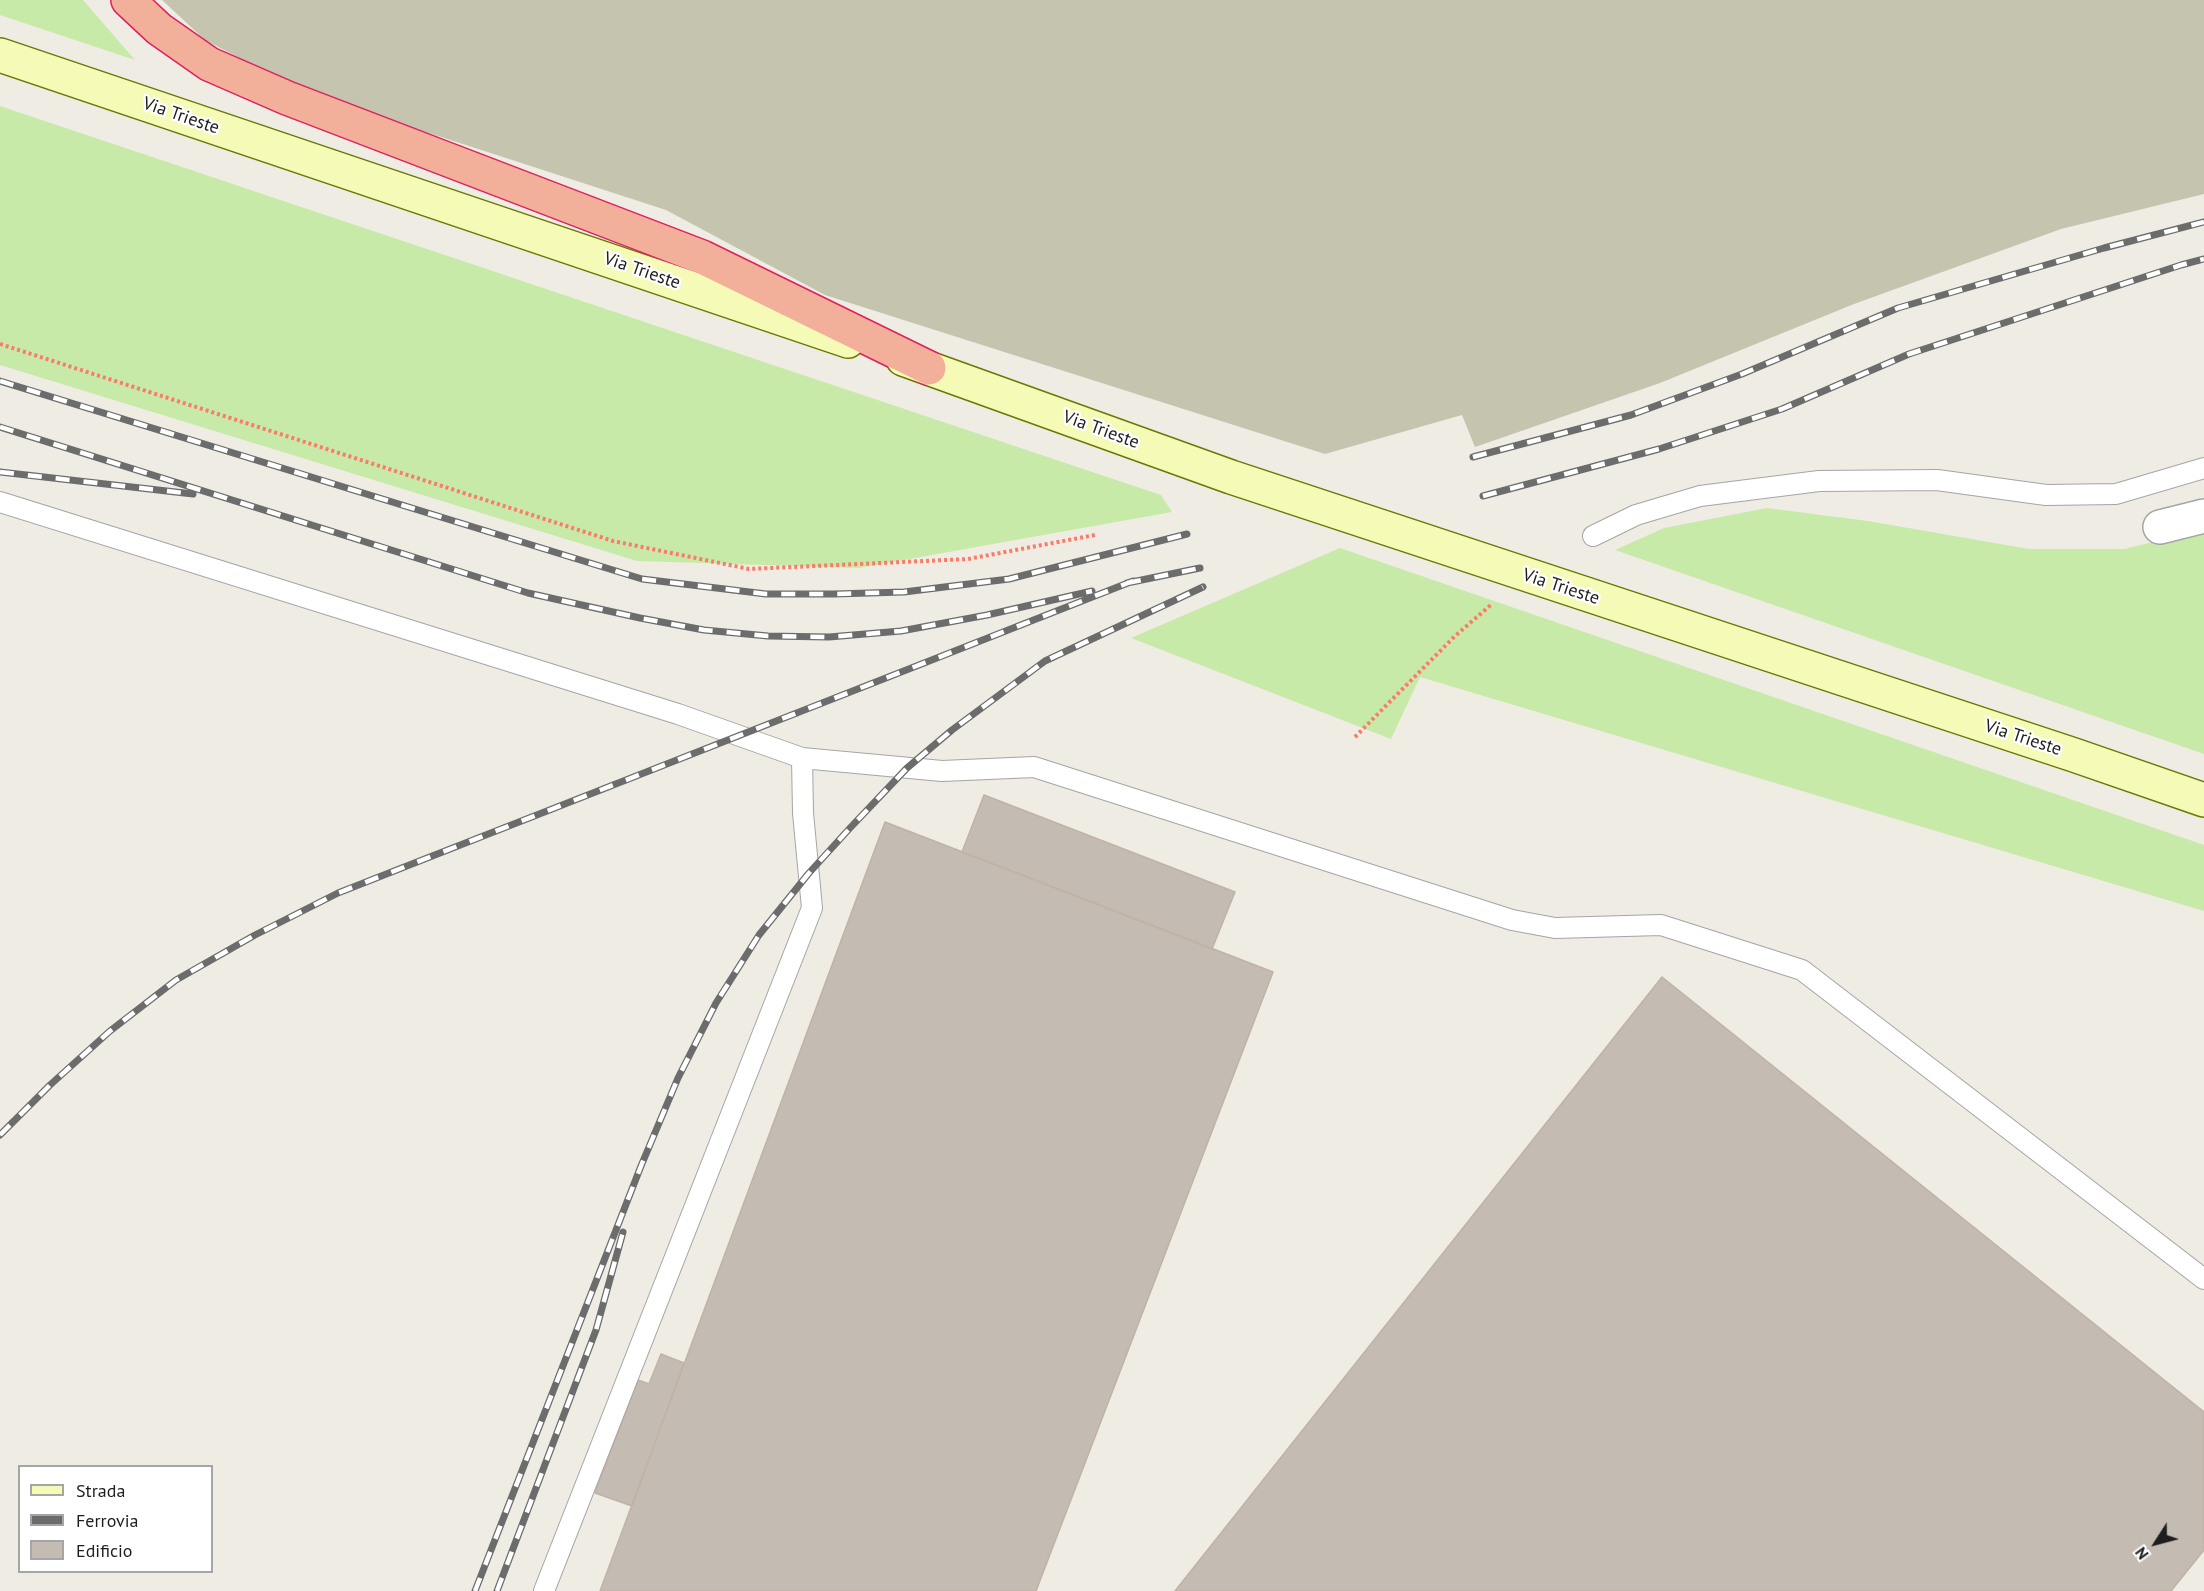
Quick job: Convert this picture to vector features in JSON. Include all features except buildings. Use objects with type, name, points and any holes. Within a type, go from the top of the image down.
[{"type":"highway","points":[[128,0],[159,29],[209,64],[287,98],[702,257],[930,368]]},
{"type":"main road","name":"Via Trieste","points":[[0,55],[930,368],[1231,477],[2204,800]]},
{"type":"street","points":[[2160,527],[2204,516]]},
{"type":"lane","points":[[1593,536],[1636,515],[1700,496],[1819,481],[1938,480],[2046,495],[2116,494],[2204,468]]},
{"type":"lane","points":[[0,502],[667,710],[802,758],[942,771],[1034,768],[1512,920],[1555,928],[1660,925],[1802,970],[2204,1278]]},
{"type":"lane","points":[[544,1591],[812,908],[803,813],[802,758]]},
{"type":"path","points":[[0,344],[613,541],[749,569],[968,559],[1095,535]]},
{"type":"path","points":[[1355,737],[1455,636],[1495,602]]},
{"type":"shaded area","points":[[162,0],[2204,0],[2204,194],[2061,229],[1854,304],[1660,383],[1475,447],[1462,415],[1325,454],[825,295],[666,210],[309,94],[205,40]]},
{"type":"green space","points":[[0,0],[83,0],[135,60],[0,15]]},
{"type":"green space","points":[[0,106],[1161,495],[1172,512],[859,568],[637,561],[0,365]]},
{"type":"green space","points":[[1767,508],[1868,521],[2029,549],[2124,549],[2204,530],[2204,754],[1615,550],[1664,528]]},
{"type":"green space","points":[[1340,548],[2204,845],[2204,911],[1420,677],[1391,739],[1131,638]]},
{"type":"railway","points":[[1473,457],[1631,415],[1742,374],[1898,308],[2104,248],[2204,222]]},
{"type":"railway","points":[[1483,496],[1659,449],[1782,409],[1909,354],[2204,259]]},
{"type":"railway","points":[[0,381],[642,579],[766,594],[904,592],[1009,579],[1187,534]]},
{"type":"railway","points":[[0,427],[528,593],[704,630],[768,636],[829,637],[901,631],[987,615],[1092,591]]},
{"type":"railway","points":[[0,472],[193,494]]},
{"type":"railway","points":[[1127,583],[1200,568]]},
{"type":"railway","points":[[0,1135],[50,1085],[110,1031],[176,980],[255,935],[338,893],[1133,581]]},
{"type":"railway","points":[[475,1591],[641,1166],[678,1078],[716,1003],[759,935],[809,873],[850,828],[907,768],[952,730],[1045,661],[1203,587]]},
{"type":"railway","points":[[497,1591],[596,1330],[623,1232]]}]
